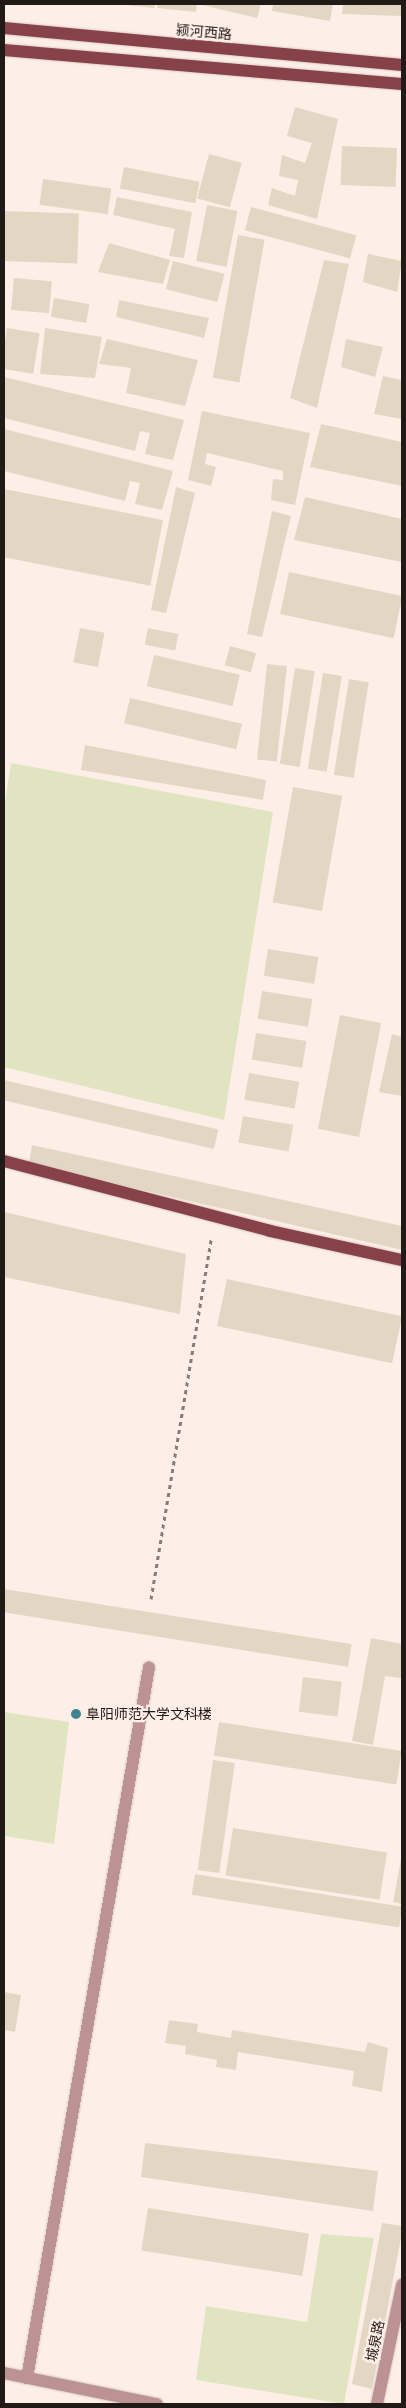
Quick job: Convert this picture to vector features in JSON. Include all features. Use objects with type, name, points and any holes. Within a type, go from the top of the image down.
[{"type":"main road","name":"颍河西路","points":[[4,28],[402,65]]},
{"type":"main road","points":[[4,50],[402,84]]},
{"type":"main road","points":[[4,1161],[270,1231],[402,1260]]},
{"type":"street","points":[[27,2378],[150,1667]]},
{"type":"street","name":"城泉路","points":[[377,2404],[402,2284]]},
{"type":"street","points":[[4,2373],[157,2404]]},
{"type":"path","points":[[151,1599],[212,1239]]},
{"type":"green space","points":[[11,763],[273,812],[224,1120],[4,1067],[4,809]]},
{"type":"green space","points":[[4,1712],[69,1722],[54,1844],[4,1836]]},
{"type":"green space","points":[[321,2234],[374,2238],[344,2404],[196,2380],[206,2306],[307,2322]]},
{"type":"building","points":[[126,4],[155,4],[154,8],[126,5]]},
{"type":"building","points":[[158,4],[197,4],[196,12],[157,8]]},
{"type":"building","points":[[198,4],[261,4],[257,18]]},
{"type":"building","points":[[273,4],[333,4],[330,21],[272,11]]},
{"type":"building","points":[[343,4],[402,4],[402,16],[342,14]]},
{"type":"building","points":[[295,107],[338,119],[317,219],[268,205],[272,188],[295,196],[298,180],[279,176],[282,155],[305,163],[312,143],[287,136]]},
{"type":"building","points":[[342,146],[397,148],[396,187],[341,185]]},
{"type":"building","points":[[209,154],[242,163],[230,207],[197,198]]},
{"type":"building","points":[[124,167],[200,182],[195,203],[120,189]]},
{"type":"building","points":[[43,179],[111,189],[108,214],[39,205]]},
{"type":"building","points":[[117,197],[192,212],[184,258],[169,256],[175,229],[113,215]]},
{"type":"building","points":[[207,205],[237,211],[227,267],[196,261]]},
{"type":"building","points":[[251,207],[356,235],[350,258],[245,230]]},
{"type":"building","points":[[4,211],[79,214],[77,264],[4,261]]},
{"type":"building","points":[[238,235],[265,240],[239,382],[213,378]]},
{"type":"building","points":[[109,243],[170,260],[163,284],[98,272]]},
{"type":"building","points":[[368,254],[402,261],[397,292],[363,282]]},
{"type":"building","points":[[324,260],[349,264],[317,408],[290,398]]},
{"type":"building","points":[[173,261],[224,274],[217,302],[166,289]]},
{"type":"building","points":[[14,278],[52,281],[49,313],[11,310]]},
{"type":"building","points":[[54,298],[89,304],[86,323],[51,317]]},
{"type":"building","points":[[119,300],[209,318],[204,338],[116,317]]},
{"type":"building","points":[[7,328],[40,333],[33,374],[4,369],[4,347]]},
{"type":"building","points":[[45,328],[102,337],[95,378],[40,374]]},
{"type":"building","points":[[107,339],[198,360],[185,406],[126,393],[131,368],[99,364]]},
{"type":"building","points":[[346,339],[383,347],[375,377],[341,367]]},
{"type":"building","points":[[383,376],[402,380],[402,419],[374,414]]},
{"type":"building","points":[[4,377],[184,420],[173,460],[145,454],[150,433],[140,431],[135,451],[4,418]]},
{"type":"building","points":[[202,411],[310,433],[295,505],[271,500],[273,479],[283,480],[283,471],[207,453],[205,464],[216,467],[211,486],[188,480]]},
{"type":"building","points":[[321,424],[402,442],[402,486],[310,467]]},
{"type":"building","points":[[4,429],[173,471],[162,510],[135,504],[140,483],[130,481],[125,501],[4,471]]},
{"type":"building","points":[[176,487],[195,493],[166,613],[151,610]]},
{"type":"building","points":[[4,489],[163,520],[150,586],[4,557]]},
{"type":"building","points":[[305,497],[402,519],[402,562],[294,540]]},
{"type":"building","points":[[272,511],[291,516],[262,637],[247,634]]},
{"type":"building","points":[[289,572],[402,596],[394,638],[280,614]]},
{"type":"building","points":[[80,628],[105,633],[98,667],[73,662]]},
{"type":"building","points":[[148,628],[178,634],[175,651],[145,645]]},
{"type":"building","points":[[230,646],[256,653],[251,672],[225,665]]},
{"type":"building","points":[[154,655],[240,675],[233,706],[147,686]]},
{"type":"building","points":[[267,664],[287,666],[277,762],[257,759]]},
{"type":"building","points":[[295,668],[315,671],[300,767],[280,764]]},
{"type":"building","points":[[323,673],[342,676],[327,772],[308,769]]},
{"type":"building","points":[[349,679],[369,682],[354,778],[334,775]]},
{"type":"building","points":[[130,698],[242,724],[236,749],[124,723]]},
{"type":"building","points":[[85,745],[266,780],[263,800],[81,770]]},
{"type":"building","points":[[293,787],[342,796],[322,911],[273,902]]},
{"type":"building","points":[[268,949],[318,957],[314,984],[264,976]]},
{"type":"building","points":[[262,991],[312,999],[308,1027],[258,1019]]},
{"type":"building","points":[[340,1015],[381,1023],[359,1137],[318,1129]]},
{"type":"building","points":[[256,1033],[306,1041],[302,1068],[252,1060]]},
{"type":"building","points":[[392,1034],[402,1037],[402,1096],[379,1092]]},
{"type":"building","points":[[249,1073],[299,1082],[295,1108],[244,1100]]},
{"type":"building","points":[[4,1080],[218,1129],[214,1149],[4,1101]]},
{"type":"building","points":[[243,1116],[293,1125],[289,1151],[238,1143]]},
{"type":"building","points":[[32,1145],[402,1226],[402,1250],[29,1164]]},
{"type":"building","points":[[4,1212],[186,1254],[180,1314],[4,1277]]},
{"type":"building","points":[[227,1279],[402,1316],[392,1363],[217,1326]]},
{"type":"building","points":[[4,1589],[352,1644],[348,1667],[4,1612]]},
{"type":"building","points":[[371,1638],[402,1644],[402,1678],[385,1676],[373,1745],[352,1741]]},
{"type":"building","points":[[303,1677],[342,1682],[337,1716],[299,1712]]},
{"type":"building","points":[[219,1722],[402,1751],[396,1785],[214,1756]]},
{"type":"building","points":[[213,1760],[235,1763],[219,1873],[198,1870]]},
{"type":"building","points":[[233,1828],[387,1852],[380,1900],[225,1875]]},
{"type":"building","points":[[402,1854],[402,1904],[393,1902]]},
{"type":"building","points":[[195,1874],[402,1907],[399,1928],[192,1895]]},
{"type":"building","points":[[4,1992],[21,1995],[15,2032],[4,2030]]},
{"type":"building","points":[[169,2020],[198,2024],[197,2032],[231,2038],[232,2030],[365,2052],[368,2042],[388,2048],[382,2092],[352,2086],[354,2071],[238,2052],[236,2070],[216,2067],[217,2060],[185,2054],[186,2046],[165,2043]]},
{"type":"building","points":[[145,2143],[378,2171],[373,2211],[141,2177]]},
{"type":"building","points":[[148,2208],[309,2233],[302,2276],[141,2250]]},
{"type":"building","points":[[382,2223],[402,2226],[402,2233],[372,2389],[352,2384]]},
{"type":"place","name":"阜阳师范大学文科楼","points":[[76,1714]]}]
